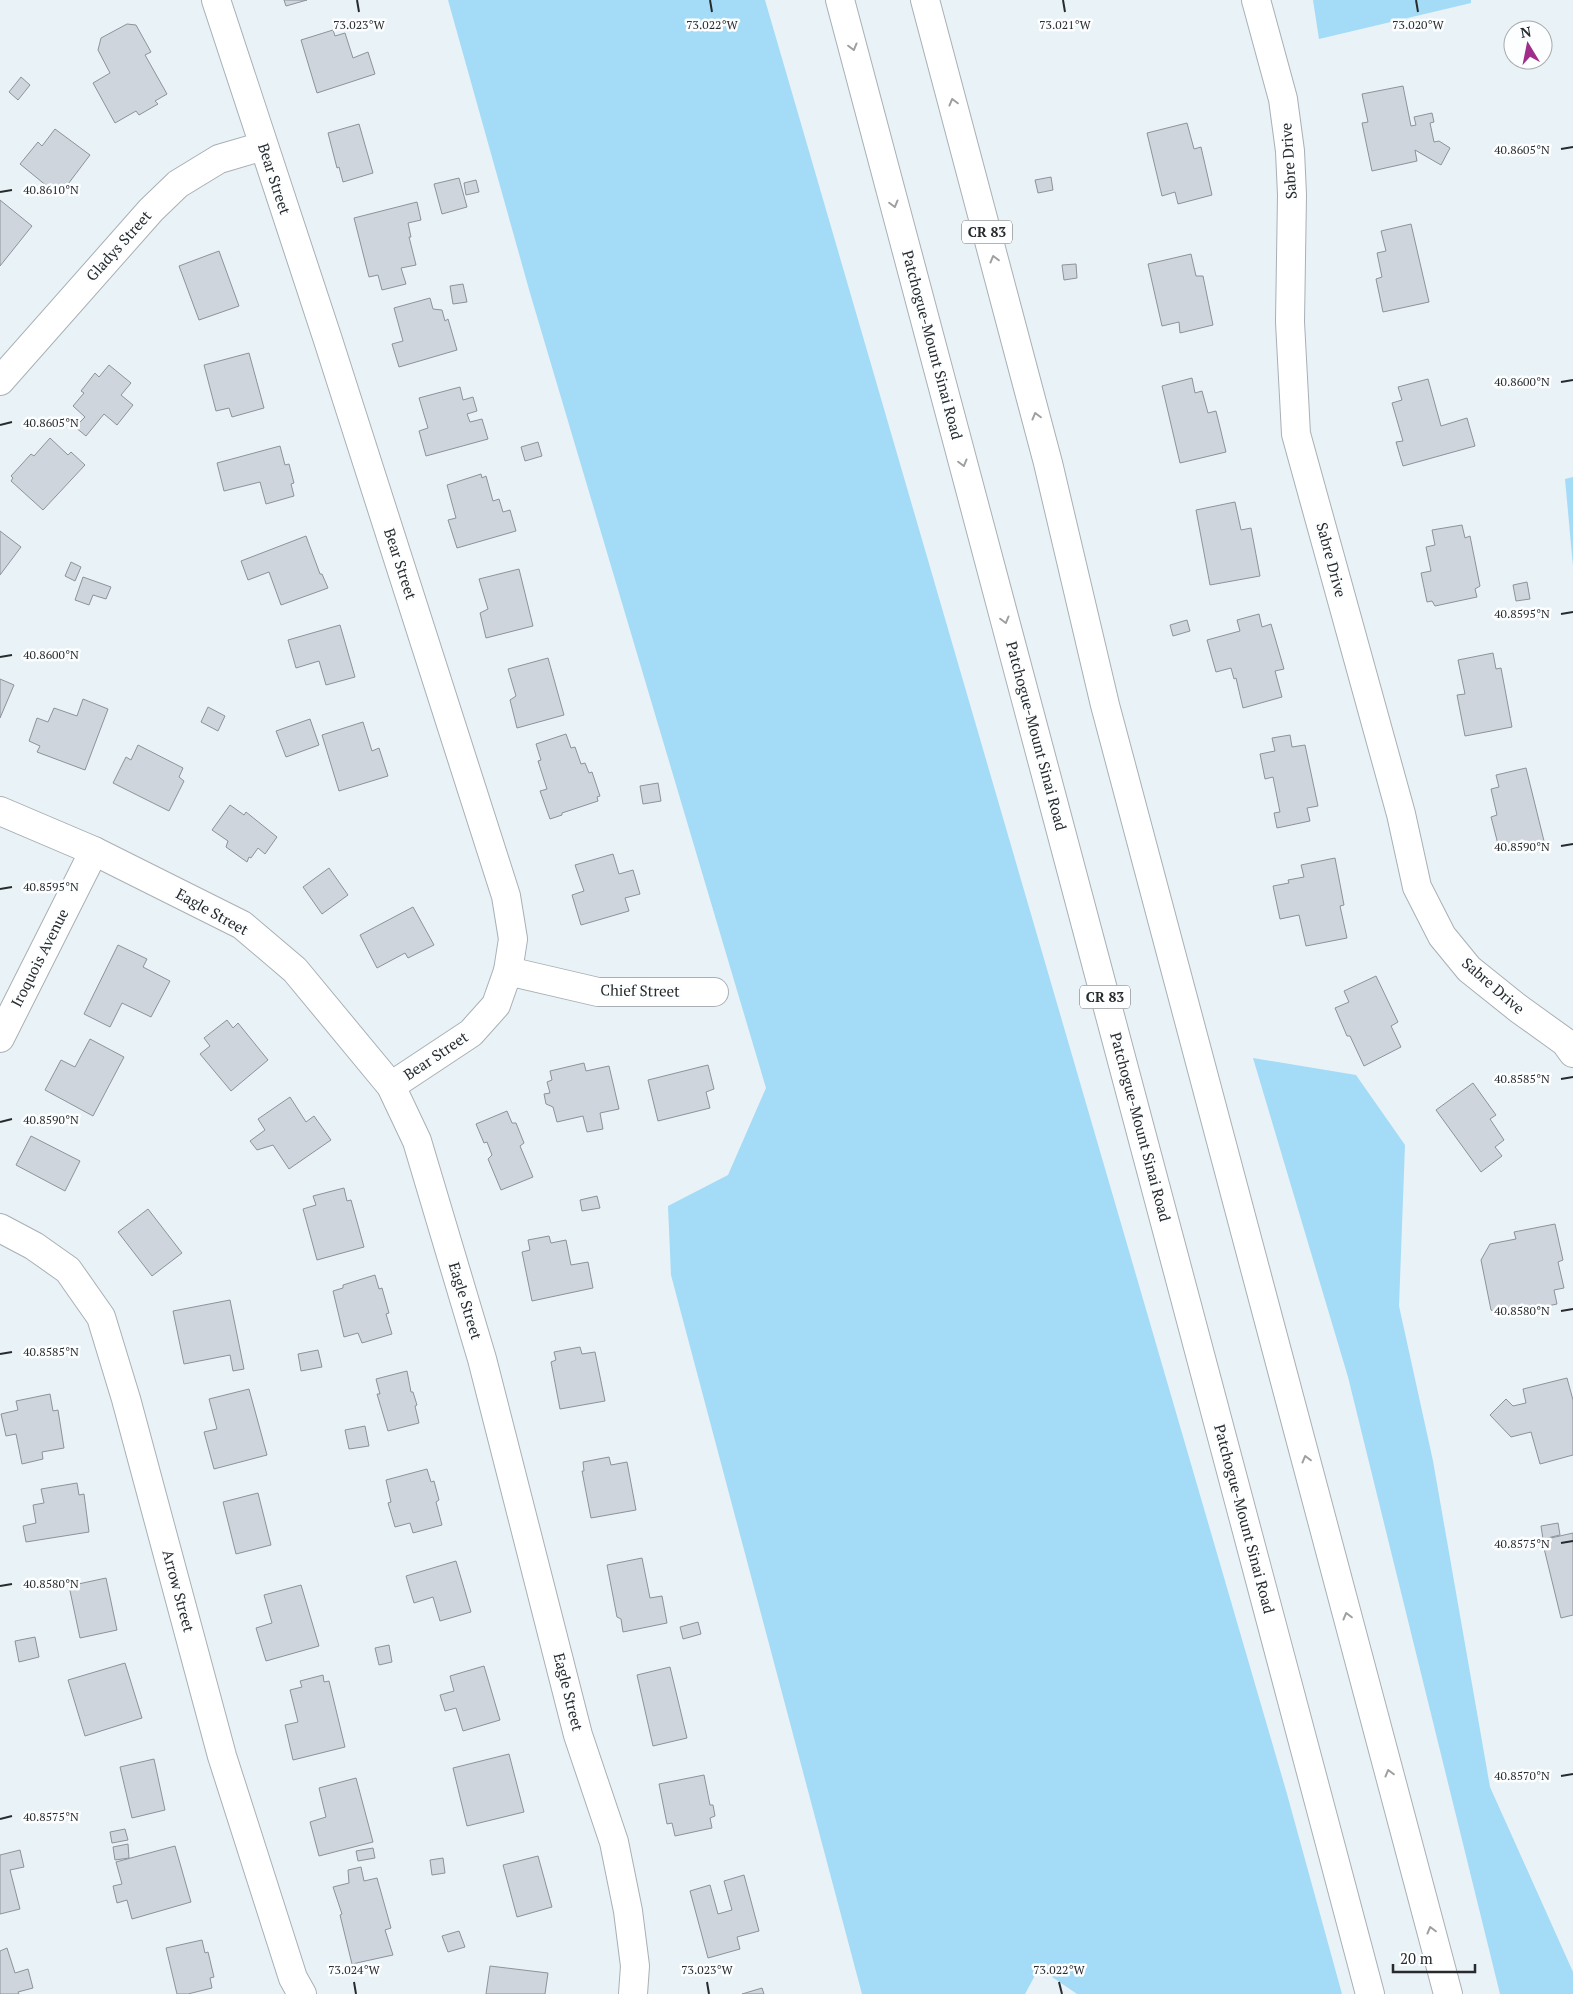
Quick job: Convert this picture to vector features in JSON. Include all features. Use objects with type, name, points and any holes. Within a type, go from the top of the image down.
[{"type":"main road","name":"Bear Street","points":[[216,0],[327,337],[506,896],[513,939],[508,971],[496,1005],[471,1033],[391,1086]]},
{"type":"main road","name":"Patchogue-Mount Sinai Road","points":[[840,0],[1370,1994]]},
{"type":"main road","name":"CR 83","points":[[925,0],[1048,463],[1105,706],[1448,1994]]},
{"type":"main road","name":"Sabre Drive","points":[[1256,0],[1283,99],[1290,151],[1292,195],[1290,322],[1296,434],[1401,814],[1416,887],[1442,936],[1469,968],[1519,1009],[1565,1042],[1573,1052]]},
{"type":"main road","name":"Gladys Street","points":[[0,382],[151,210],[178,184],[219,159],[263,146]]},
{"type":"main road","name":"Eagle Street","points":[[0,811],[94,851],[242,925],[295,970],[391,1086],[417,1142],[482,1359],[578,1735],[614,1842],[628,1911],[636,1966],[633,1994]]},
{"type":"main road","name":"Iroquois Avenue","points":[[0,1038],[94,851]]},
{"type":"main road","name":"Chief Street","points":[[508,971],[598,992],[714,992]]},
{"type":"main road","name":"Arrow Street","points":[[0,1228],[34,1246],[68,1270],[101,1317],[126,1399],[222,1756],[293,1978],[302,1994]]},
{"type":"shaded area","points":[[448,0],[765,0],[1287,1794],[1342,1994],[1077,1994],[1039,1968],[1025,1994],[862,1994],[671,1275],[668,1206],[728,1175],[766,1088],[530,293]]},
{"type":"shaded area","points":[[1313,0],[1471,0],[1471,3],[1319,39]]},
{"type":"shaded area","points":[[1573,477],[1573,566],[1565,479]]},
{"type":"shaded area","points":[[1253,1058],[1356,1075],[1405,1145],[1399,1306],[1433,1461],[1490,1787],[1573,1972],[1573,1994],[1500,1994],[1348,1377]]},
{"type":"building","points":[[284,0],[307,0],[286,6]]},
{"type":"building","points":[[127,24],[136,25],[151,52],[145,55],[167,94],[155,101],[158,104],[139,115],[136,111],[115,123],[93,83],[110,73],[98,50],[101,38]]},
{"type":"building","points":[[333,30],[335,36],[345,33],[353,58],[368,52],[375,74],[317,93],[301,40]]},
{"type":"building","points":[[21,77],[30,85],[18,100],[9,92]]},
{"type":"building","points":[[1403,86],[1411,126],[1416,125],[1414,117],[1432,113],[1434,122],[1430,123],[1434,142],[1439,141],[1450,148],[1441,165],[1415,150],[1417,161],[1372,171],[1362,123],[1368,122],[1362,94]]},
{"type":"building","points":[[1187,123],[1194,149],[1201,147],[1212,195],[1178,204],[1175,192],[1162,196],[1147,133]]},
{"type":"building","points":[[359,124],[373,173],[343,182],[339,167],[337,168],[328,133]]},
{"type":"building","points":[[55,129],[90,155],[59,196],[20,164],[38,142],[42,146]]},
{"type":"building","points":[[1051,177],[1053,190],[1038,193],[1035,180]]},
{"type":"building","points":[[459,178],[467,207],[442,214],[434,184]]},
{"type":"building","points":[[476,180],[479,192],[466,195],[464,183]]},
{"type":"building","points":[[0,200],[32,226],[0,266]]},
{"type":"building","points":[[417,202],[421,220],[408,223],[411,237],[409,237],[416,265],[401,268],[406,284],[382,290],[378,275],[369,277],[354,218]]},
{"type":"building","points":[[1411,224],[1429,302],[1383,312],[1376,279],[1382,277],[1377,253],[1386,251],[1381,231]]},
{"type":"building","points":[[219,251],[239,306],[199,320],[179,266]]},
{"type":"building","points":[[1191,254],[1196,276],[1203,276],[1213,325],[1180,333],[1179,322],[1162,326],[1148,264]]},
{"type":"building","points":[[1076,264],[1077,278],[1064,280],[1062,265]]},
{"type":"building","points":[[463,284],[467,302],[453,304],[450,286]]},
{"type":"building","points":[[430,298],[433,309],[442,310],[445,321],[448,319],[457,350],[399,367],[392,344],[403,341],[394,308]]},
{"type":"building","points":[[249,353],[264,408],[232,417],[229,408],[216,411],[204,365]]},
{"type":"building","points":[[109,365],[131,383],[121,395],[133,405],[117,425],[104,414],[86,436],[75,427],[85,417],[73,406],[84,393],[81,391],[95,373],[99,377]]},
{"type":"building","points":[[1192,378],[1195,393],[1202,391],[1208,413],[1216,411],[1226,452],[1180,463],[1162,386]]},
{"type":"building","points":[[1428,379],[1441,426],[1467,418],[1475,446],[1403,466],[1396,442],[1403,441],[1392,403],[1402,400],[1398,387]]},
{"type":"building","points":[[460,387],[463,400],[473,397],[477,411],[467,414],[470,422],[482,419],[488,439],[426,456],[419,431],[428,428],[419,398]]},
{"type":"building","points":[[50,438],[68,455],[71,452],[85,465],[43,510],[11,481],[13,478],[11,476],[31,454],[34,456]]},
{"type":"building","points":[[538,442],[542,456],[525,461],[521,447]]},
{"type":"building","points":[[280,446],[285,465],[289,464],[294,483],[291,484],[294,496],[266,504],[260,482],[224,491],[217,463]]},
{"type":"building","points":[[481,474],[482,478],[486,476],[493,501],[499,499],[503,512],[510,510],[516,531],[457,548],[448,520],[456,518],[447,485]]},
{"type":"building","points":[[1235,502],[1241,530],[1251,528],[1260,576],[1210,585],[1196,510]]},
{"type":"building","points":[[1462,525],[1465,538],[1470,536],[1480,586],[1475,589],[1477,597],[1435,606],[1432,601],[1427,602],[1421,573],[1431,571],[1426,547],[1435,545],[1432,530]]},
{"type":"building","points":[[0,531],[21,547],[0,575]]},
{"type":"building","points":[[306,536],[320,574],[322,574],[328,588],[281,605],[269,572],[248,580],[241,561]]},
{"type":"building","points":[[71,562],[81,567],[75,581],[65,576]]},
{"type":"building","points":[[519,569],[533,626],[486,638],[480,613],[488,609],[479,579]]},
{"type":"building","points":[[83,577],[111,587],[106,599],[93,595],[89,605],[75,600]]},
{"type":"building","points":[[1527,582],[1530,599],[1516,601],[1513,585]]},
{"type":"building","points":[[1259,614],[1262,627],[1271,624],[1284,669],[1275,671],[1282,697],[1243,708],[1236,678],[1234,679],[1231,668],[1216,672],[1207,640],[1240,631],[1237,620]]},
{"type":"building","points":[[1187,620],[1190,631],[1173,636],[1170,625]]},
{"type":"building","points":[[340,625],[355,677],[326,685],[319,661],[296,668],[288,640]]},
{"type":"building","points":[[1493,653],[1496,669],[1501,668],[1512,727],[1465,736],[1457,695],[1465,694],[1458,660]]},
{"type":"building","points":[[548,658],[564,715],[517,728],[510,700],[516,696],[508,669]]},
{"type":"building","points":[[0,679],[14,685],[0,718]]},
{"type":"building","points":[[83,699],[108,709],[85,770],[37,752],[40,746],[29,741],[37,718],[48,722],[54,708],[77,716]]},
{"type":"building","points":[[208,707],[225,716],[218,731],[201,722]]},
{"type":"building","points":[[310,719],[319,745],[286,757],[276,731]]},
{"type":"building","points":[[363,722],[372,751],[379,748],[388,776],[339,791],[322,735]]},
{"type":"building","points":[[566,734],[571,748],[575,747],[581,764],[585,763],[589,773],[592,772],[600,796],[597,797],[598,801],[550,819],[540,791],[547,789],[538,761],[541,760],[536,744]]},
{"type":"building","points":[[1290,735],[1292,747],[1305,745],[1318,806],[1307,808],[1310,821],[1277,828],[1274,813],[1280,812],[1273,777],[1265,779],[1260,754],[1275,751],[1272,738]]},
{"type":"building","points":[[138,745],[183,768],[179,777],[184,781],[169,811],[113,783],[126,757],[131,760]]},
{"type":"building","points":[[1526,768],[1544,841],[1500,852],[1491,817],[1497,815],[1491,789],[1499,787],[1496,775]]},
{"type":"building","points":[[658,783],[661,801],[643,804],[640,786]]},
{"type":"building","points":[[230,805],[244,815],[246,812],[277,837],[265,854],[258,848],[251,858],[249,857],[247,862],[226,847],[228,841],[212,830]]},
{"type":"building","points":[[613,854],[619,874],[633,870],[640,894],[625,898],[629,911],[581,925],[572,895],[584,891],[575,865]]},
{"type":"building","points":[[1335,858],[1344,905],[1340,906],[1347,938],[1306,946],[1299,915],[1280,919],[1273,886],[1289,883],[1288,880],[1304,877],[1301,865]]},
{"type":"building","points":[[329,868],[348,895],[322,914],[303,887]]},
{"type":"building","points":[[413,907],[434,945],[408,958],[405,953],[377,968],[360,935]]},
{"type":"building","points":[[118,945],[147,959],[143,967],[170,981],[151,1017],[122,1003],[110,1027],[84,1014]]},
{"type":"building","points":[[1376,976],[1398,1022],[1391,1026],[1401,1047],[1364,1066],[1350,1036],[1347,1036],[1335,1008],[1349,1002],[1344,991]]},
{"type":"building","points":[[227,1020],[233,1028],[238,1023],[268,1060],[231,1091],[200,1054],[210,1046],[204,1038]]},
{"type":"building","points":[[90,1039],[124,1057],[93,1116],[45,1090],[61,1060],[75,1067]]},
{"type":"building","points":[[584,1063],[586,1071],[609,1066],[619,1109],[600,1113],[603,1129],[587,1132],[583,1116],[557,1122],[553,1107],[546,1104],[544,1094],[550,1093],[547,1082],[552,1080],[550,1071]]},
{"type":"building","points":[[708,1065],[714,1089],[706,1092],[710,1108],[658,1121],[648,1080]]},
{"type":"building","points":[[1473,1083],[1496,1115],[1490,1119],[1504,1140],[1495,1147],[1502,1156],[1481,1172],[1436,1110]]},
{"type":"building","points":[[290,1097],[306,1122],[314,1116],[331,1140],[289,1169],[273,1145],[257,1150],[250,1141],[265,1130],[258,1119]]},
{"type":"building","points":[[507,1111],[512,1123],[516,1123],[524,1143],[520,1146],[533,1177],[501,1190],[488,1159],[492,1155],[487,1142],[484,1143],[476,1124]]},
{"type":"building","points":[[31,1136],[80,1161],[65,1191],[16,1165]]},
{"type":"building","points":[[344,1188],[347,1201],[351,1200],[364,1247],[317,1260],[303,1209],[316,1205],[313,1196]]},
{"type":"building","points":[[597,1196],[600,1208],[582,1211],[580,1200]]},
{"type":"building","points":[[148,1209],[182,1253],[152,1276],[118,1232]]},
{"type":"building","points":[[1555,1224],[1563,1260],[1558,1262],[1564,1288],[1554,1290],[1557,1304],[1501,1316],[1491,1310],[1481,1260],[1490,1244],[1516,1239],[1514,1232]]},
{"type":"building","points":[[549,1236],[551,1243],[566,1240],[571,1265],[588,1262],[593,1288],[532,1301],[522,1252],[530,1250],[528,1240]]},
{"type":"building","points":[[375,1275],[379,1289],[382,1288],[389,1313],[386,1314],[392,1334],[362,1343],[358,1333],[344,1337],[333,1291],[343,1288],[343,1285]]},
{"type":"building","points":[[230,1300],[244,1369],[233,1371],[230,1355],[184,1364],[173,1311]]},
{"type":"building","points":[[580,1347],[582,1354],[595,1352],[605,1401],[560,1409],[551,1362],[556,1360],[554,1352]]},
{"type":"building","points":[[318,1350],[322,1367],[301,1371],[298,1354]]},
{"type":"building","points":[[407,1371],[411,1392],[413,1392],[417,1405],[415,1406],[419,1423],[388,1431],[377,1394],[380,1394],[376,1379]]},
{"type":"building","points":[[1567,1378],[1573,1400],[1573,1455],[1540,1464],[1531,1432],[1511,1437],[1490,1415],[1506,1399],[1513,1406],[1526,1403],[1523,1389]]},
{"type":"building","points":[[249,1389],[267,1455],[214,1469],[204,1432],[217,1429],[209,1399]]},
{"type":"building","points":[[50,1394],[53,1411],[58,1410],[64,1448],[42,1452],[43,1459],[22,1464],[16,1434],[6,1436],[1,1414],[18,1410],[16,1401]]},
{"type":"building","points":[[365,1426],[369,1446],[349,1449],[345,1430]]},
{"type":"building","points":[[609,1457],[611,1465],[627,1462],[636,1510],[591,1518],[582,1471],[584,1471],[583,1462]]},
{"type":"building","points":[[427,1469],[431,1482],[434,1481],[439,1500],[436,1502],[442,1525],[413,1533],[410,1523],[395,1527],[388,1503],[391,1502],[386,1480]]},
{"type":"building","points":[[77,1483],[79,1495],[84,1494],[89,1532],[26,1542],[23,1526],[36,1523],[33,1505],[44,1503],[41,1489]]},
{"type":"building","points":[[258,1493],[271,1545],[236,1554],[223,1502]]},
{"type":"building","points":[[1558,1523],[1560,1535],[1543,1539],[1541,1526]]},
{"type":"building","points":[[1573,1533],[1573,1615],[1561,1618],[1542,1540]]},
{"type":"building","points":[[642,1558],[650,1598],[662,1596],[667,1623],[623,1632],[621,1619],[617,1617],[607,1565]]},
{"type":"building","points":[[456,1561],[471,1612],[440,1621],[433,1597],[414,1603],[406,1576]]},
{"type":"building","points":[[106,1578],[117,1630],[80,1638],[69,1586]]},
{"type":"building","points":[[301,1585],[319,1646],[266,1661],[256,1628],[272,1623],[264,1595]]},
{"type":"building","points":[[698,1622],[701,1634],[683,1639],[680,1627]]},
{"type":"building","points":[[35,1637],[39,1657],[19,1662],[15,1641]]},
{"type":"building","points":[[389,1645],[392,1662],[379,1665],[375,1648]]},
{"type":"building","points":[[125,1663],[142,1718],[85,1736],[68,1680]]},
{"type":"building","points":[[484,1666],[500,1720],[463,1731],[456,1708],[445,1711],[440,1695],[454,1691],[450,1676]]},
{"type":"building","points":[[670,1667],[687,1738],[653,1746],[637,1675]]},
{"type":"building","points":[[323,1675],[324,1682],[329,1681],[345,1747],[293,1760],[285,1725],[298,1722],[290,1690],[302,1687],[300,1681]]},
{"type":"building","points":[[509,1754],[524,1812],[467,1826],[453,1768]]},
{"type":"building","points":[[154,1759],[165,1810],[132,1818],[120,1767]]},
{"type":"building","points":[[704,1775],[710,1805],[713,1805],[715,1816],[710,1818],[712,1828],[675,1836],[672,1823],[667,1824],[659,1784]]},
{"type":"building","points":[[356,1778],[373,1842],[319,1856],[310,1822],[326,1817],[319,1788]]},
{"type":"building","points":[[125,1829],[128,1840],[112,1843],[110,1832]]},
{"type":"building","points":[[128,1844],[129,1858],[115,1860],[113,1847]]},
{"type":"building","points":[[175,1846],[191,1902],[132,1919],[127,1900],[117,1903],[113,1886],[122,1884],[116,1862]]},
{"type":"building","points":[[373,1848],[375,1858],[358,1861],[356,1851]]},
{"type":"building","points":[[20,1850],[24,1867],[10,1870],[20,1909],[0,1914],[0,1855]]},
{"type":"building","points":[[538,1856],[552,1907],[517,1917],[503,1865]]},
{"type":"building","points":[[443,1858],[445,1873],[432,1875],[430,1860]]},
{"type":"building","points":[[361,1867],[364,1881],[377,1878],[391,1928],[385,1930],[393,1955],[352,1964],[340,1915],[342,1914],[333,1887],[349,1883],[348,1870]]},
{"type":"building","points":[[744,1875],[759,1931],[737,1937],[740,1949],[708,1958],[690,1891],[710,1885],[718,1914],[732,1910],[724,1881]]},
{"type":"building","points":[[459,1931],[465,1947],[448,1952],[442,1936]]},
{"type":"building","points":[[202,1940],[205,1953],[208,1952],[214,1977],[210,1978],[212,1988],[188,1994],[177,1994],[166,1948]]},
{"type":"building","points":[[7,1948],[15,1973],[28,1969],[33,1988],[18,1992],[19,1994],[0,1994],[0,1951]]},
{"type":"building","points":[[490,1966],[548,1973],[545,1994],[486,1994]]},
{"type":"building","points":[[762,1988],[764,1994],[742,1994]]}]
